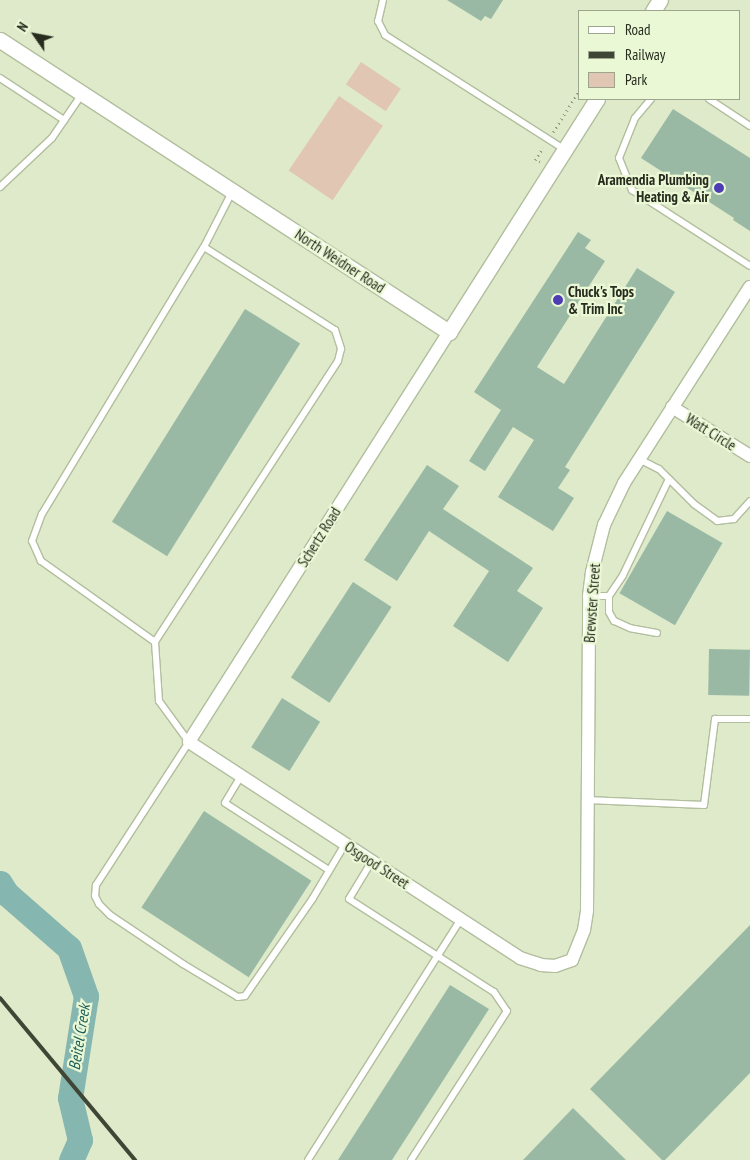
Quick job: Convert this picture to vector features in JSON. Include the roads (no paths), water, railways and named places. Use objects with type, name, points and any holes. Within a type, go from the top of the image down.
[{"type":"street","name":"North Weidner Road","points":[[0,40],[449,332]]},
{"type":"street","points":[[449,332],[596,100]]},
{"type":"street","name":"Brewster Street","points":[[572,960],[584,930],[587,910],[589,596],[596,554],[604,525],[624,483],[672,407],[747,296]]},
{"type":"street","name":"Schertz Road","points":[[189,742],[449,332]]},
{"type":"street","name":"Watt Circle","points":[[672,407],[750,456]]},
{"type":"street","name":"Osgood Street","points":[[189,742],[520,958],[541,965],[555,966],[572,960]]},
{"type":"lane","points":[[383,0],[378,21],[385,35],[565,150]]},
{"type":"lane","points":[[0,78],[64,120]]},
{"type":"lane","points":[[0,187],[52,138],[82,93]]},
{"type":"lane","points":[[650,100],[635,118],[619,158],[632,190],[750,266]]},
{"type":"lane","points":[[711,100],[750,126]]},
{"type":"lane","points":[[155,642],[41,561],[32,541],[42,514],[204,247],[233,191]]},
{"type":"lane","points":[[204,247],[335,330],[341,348],[338,361],[155,642],[159,701],[189,742],[96,884],[95,896],[99,904],[110,915],[238,997],[245,996],[345,844]]},
{"type":"lane","points":[[640,459],[659,469],[694,504],[717,521],[734,519],[750,501]]},
{"type":"lane","points":[[657,633],[630,628],[614,621],[608,612],[609,596],[623,575],[669,479]]},
{"type":"lane","points":[[589,596],[609,596]]},
{"type":"lane","points":[[587,800],[704,805],[715,719],[750,720]]},
{"type":"lane","points":[[241,776],[225,804],[329,870]]},
{"type":"lane","points":[[372,861],[349,899],[494,992],[507,1011],[411,1160]]},
{"type":"lane","points":[[308,1160],[461,919]]},
{"type":"waterway","name":"Beitel Creek","points":[[0,883],[7,894],[69,948],[86,996],[70,1098],[80,1140],[71,1160]]},
{"type":"railway","points":[[0,998],[135,1160]]},
{"type":"place","name":"Aramendia Plumbing Heating & Air","points":[[719,188]]},
{"type":"place","name":"Chuck's Tops & Trim Inc","points":[[558,300]]}]
